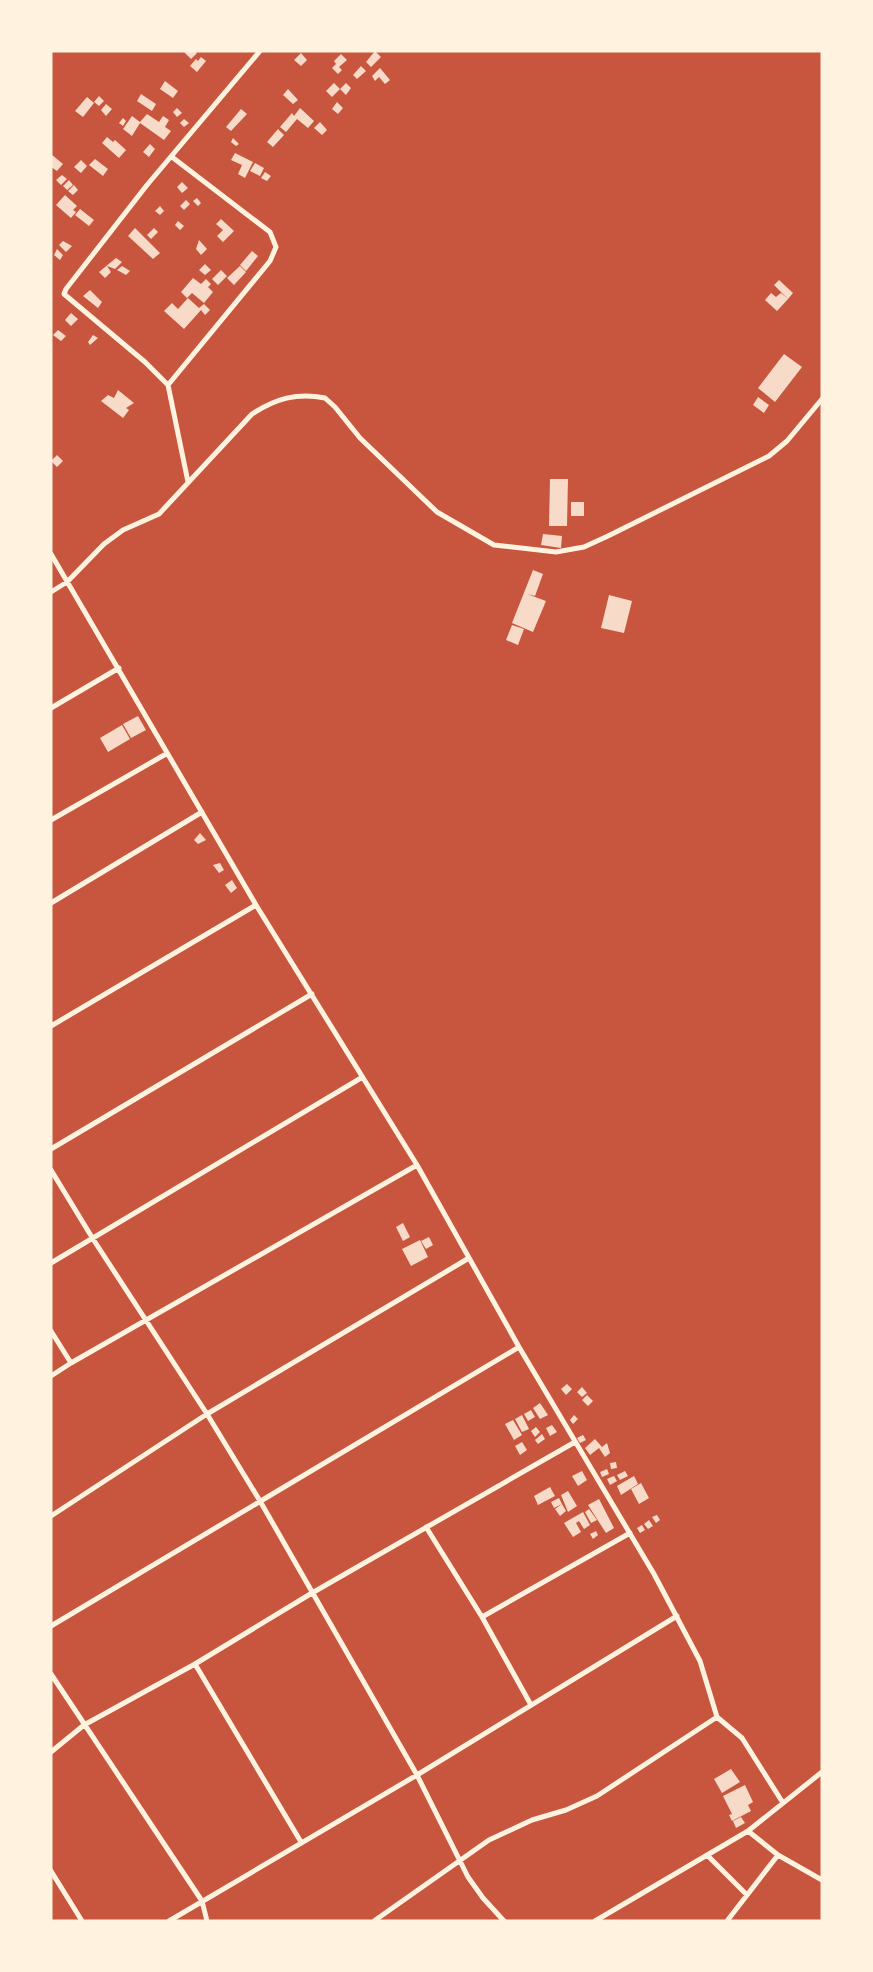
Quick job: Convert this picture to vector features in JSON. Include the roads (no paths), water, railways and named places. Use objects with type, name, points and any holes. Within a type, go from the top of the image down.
[{"type":"street","points":[[188,482],[168,385],[144,362],[64,294],[66,289],[172,157],[260,51]]},
{"type":"street","points":[[168,385],[270,261],[276,247],[270,232],[172,157]]},
{"type":"street","points":[[51,592],[67,582],[110,539],[123,530],[158,514],[252,414],[268,403],[290,396],[311,395],[325,398],[335,407],[360,438],[437,512],[494,545],[556,552],[584,547],[768,456],[787,440],[822,399]]},
{"type":"street","points":[[51,554],[119,668],[166,754],[256,905],[312,994],[361,1078],[417,1165],[519,1347],[630,1533],[700,1661],[717,1717],[742,1738],[783,1803]]},
{"type":"street","points":[[51,708],[119,668]]},
{"type":"street","points":[[51,820],[166,754]]},
{"type":"street","points":[[51,903],[202,812]]},
{"type":"street","points":[[51,1026],[256,905]]},
{"type":"street","points":[[51,1149],[312,994]]},
{"type":"street","points":[[51,1264],[361,1078]]},
{"type":"street","points":[[51,1376],[417,1165]]},
{"type":"street","points":[[51,1170],[93,1240],[207,1414],[260,1501],[417,1775],[460,1860],[483,1898],[504,1921]]},
{"type":"street","points":[[51,1516],[207,1414],[469,1258]]},
{"type":"street","points":[[51,1331],[71,1363]]},
{"type":"street","points":[[51,1626],[519,1347]]},
{"type":"street","points":[[51,1752],[84,1725],[195,1664],[312,1593],[575,1442]]},
{"type":"street","points":[[426,1527],[482,1617],[531,1705]]},
{"type":"street","points":[[482,1617],[630,1533]]},
{"type":"street","points":[[170,1921],[417,1775],[677,1616]]},
{"type":"street","points":[[195,1664],[301,1842]]},
{"type":"street","points":[[51,1674],[202,1901],[207,1921]]},
{"type":"street","points":[[374,1921],[489,1840],[532,1820],[566,1810],[597,1796],[717,1717]]},
{"type":"street","points":[[595,1921],[748,1832],[822,1772]]},
{"type":"street","points":[[748,1832],[778,1855],[822,1880]]},
{"type":"street","points":[[726,1921],[778,1855]]},
{"type":"street","points":[[708,1856],[747,1895]]},
{"type":"street","points":[[51,1872],[82,1921]]}]
